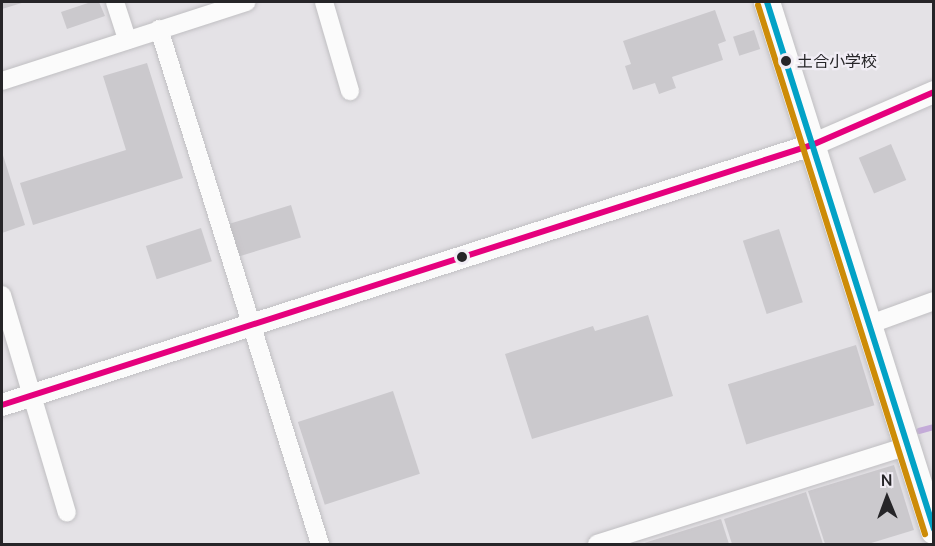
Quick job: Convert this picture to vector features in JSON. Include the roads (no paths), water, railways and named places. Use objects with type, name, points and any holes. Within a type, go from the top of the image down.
[{"type":"main road","points":[[767,2],[933,531]]},
{"type":"street","points":[[115,2],[127,40]]},
{"type":"street","points":[[2,81],[247,2]]},
{"type":"street","points":[[324,2],[350,92]]},
{"type":"street","points":[[159,29],[320,544]]},
{"type":"street","points":[[2,405],[812,145],[933,93]]},
{"type":"street","points":[[2,295],[67,513]]},
{"type":"street","points":[[868,325],[933,301]]},
{"type":"street","points":[[597,544],[905,447]]},
{"type":"waterway","points":[[919,431],[934,427]]},
{"type":"place","name":"土合小学校","points":[[786,61]]}]
